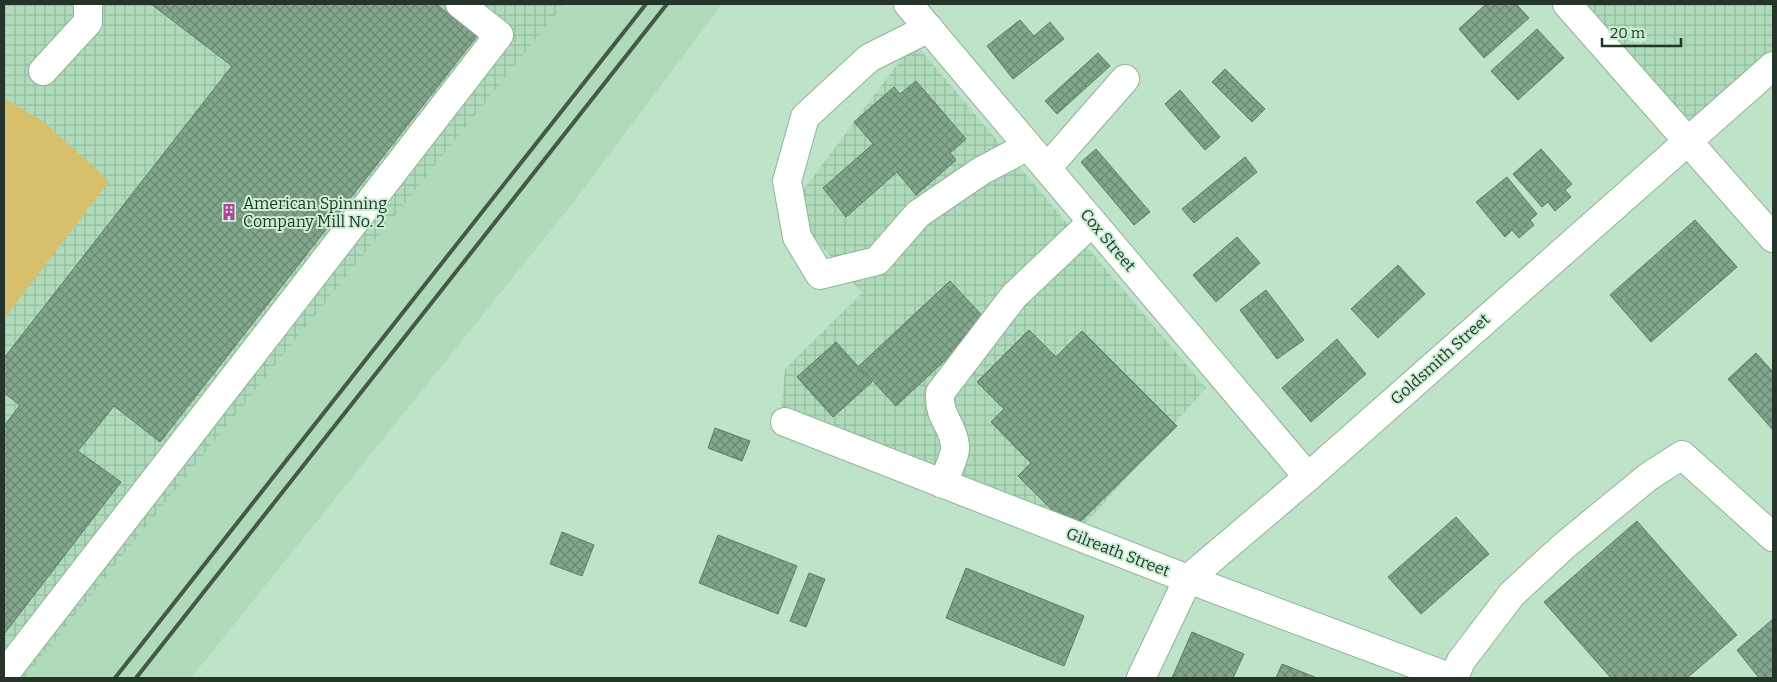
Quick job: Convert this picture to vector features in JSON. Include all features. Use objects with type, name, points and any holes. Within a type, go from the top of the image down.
[{"type":"street","points":[[43,71],[88,22],[88,4]]},
{"type":"street","points":[[4,675],[500,35],[460,4]]},
{"type":"street","name":"Cox Street","points":[[908,4],[1308,477]]},
{"type":"street","points":[[1568,4],[1773,238]]},
{"type":"street","points":[[929,28],[869,58],[805,117],[787,181],[797,237],[820,275],[877,261],[918,214],[981,171],[1028,146]]},
{"type":"street","name":"Goldsmith Street","points":[[1141,678],[1188,579],[1308,477],[1773,66]]},
{"type":"street","points":[[1047,168],[1125,80]]},
{"type":"street","points":[[943,484],[955,447],[939,403],[940,393],[1014,296],[1092,222]]},
{"type":"street","name":"Gilreath Street","points":[[785,422],[1188,579],[1453,678]]},
{"type":"street","points":[[1453,678],[1462,661],[1512,594],[1564,546],[1648,477],[1682,455],[1773,537]]},
{"type":"shaded area","points":[[4,4],[564,4],[25,678],[4,678]]},
{"type":"shaded area","points":[[564,4],[722,4],[576,199],[191,678],[25,678]]},
{"type":"shaded area","points":[[1573,4],[1773,4],[1773,58],[1683,131]]},
{"type":"shaded area","points":[[914,42],[1206,388],[1080,530],[780,423],[785,369],[862,293],[789,209]]},
{"type":"shaded area","points":[[4,98],[44,122],[109,181],[4,319]]},
{"type":"building","name":"American Spinning Company Mill No. 2","points":[[151,4],[436,4],[477,36],[160,442],[114,406],[78,451],[121,482],[4,634],[4,426],[20,405],[4,393],[4,358],[232,66]]},
{"type":"building","points":[[1486,4],[1516,4],[1529,18],[1484,58],[1459,29]]},
{"type":"building","points":[[1020,20],[1034,36],[1050,22],[1064,39],[1013,79],[987,46]]},
{"type":"building","points":[[1537,29],[1564,58],[1518,100],[1491,71]]},
{"type":"building","points":[[1098,53],[1110,66],[1057,114],[1045,101]]},
{"type":"building","points":[[1225,69],[1265,109],[1252,122],[1212,82]]},
{"type":"building","points":[[916,81],[966,139],[950,153],[956,160],[916,195],[897,172],[846,217],[823,188],[873,144],[854,122],[894,87],[900,94]]},
{"type":"building","points":[[1180,90],[1220,137],[1205,150],[1165,104]]},
{"type":"building","points":[[1096,149],[1150,212],[1134,225],[1081,162]]},
{"type":"building","points":[[1541,149],[1572,184],[1565,190],[1571,197],[1555,211],[1548,202],[1542,207],[1513,174]]},
{"type":"building","points":[[1245,157],[1257,172],[1194,223],[1182,209]]},
{"type":"building","points":[[1507,177],[1537,214],[1530,220],[1534,225],[1519,238],[1512,230],[1505,237],[1476,202]]},
{"type":"building","points":[[1695,220],[1737,267],[1651,342],[1610,295]]},
{"type":"building","points":[[1237,237],[1260,263],[1216,302],[1193,275]]},
{"type":"building","points":[[1398,265],[1425,294],[1378,338],[1351,309]]},
{"type":"building","points":[[950,281],[987,321],[896,406],[859,366]]},
{"type":"building","points":[[1266,290],[1304,340],[1277,359],[1240,310]]},
{"type":"building","points":[[1029,330],[1056,357],[1082,331],[1177,426],[1072,530],[1018,476],[1031,463],[991,422],[1004,409],[977,382]]},
{"type":"building","points":[[1337,339],[1366,374],[1311,422],[1282,388]]},
{"type":"building","points":[[836,342],[872,382],[833,417],[797,377]]},
{"type":"building","points":[[1756,353],[1773,372],[1773,430],[1728,379]]},
{"type":"building","points":[[715,428],[750,441],[742,461],[708,448]]},
{"type":"building","points":[[1456,517],[1489,554],[1421,614],[1388,577]]},
{"type":"building","points":[[1637,521],[1737,635],[1687,678],[1611,678],[1544,602]]},
{"type":"building","points":[[562,532],[594,545],[582,576],[550,564]]},
{"type":"building","points":[[718,535],[797,566],[778,614],[699,583]]},
{"type":"building","points":[[966,568],[1084,616],[1064,666],[946,618]]},
{"type":"building","points":[[809,573],[825,579],[806,627],[790,621]]},
{"type":"building","points":[[1773,619],[1773,678],[1759,678],[1737,650]]},
{"type":"building","points":[[1192,632],[1244,654],[1233,678],[1172,678]]},
{"type":"building","points":[[1282,664],[1317,678],[1276,678]]},
{"type":"railway","points":[[115,678],[646,4]]},
{"type":"railway","points":[[136,678],[667,4]]},
{"type":"place","name":"American Spinning Company Mill No. 2","points":[[229,212]]}]
